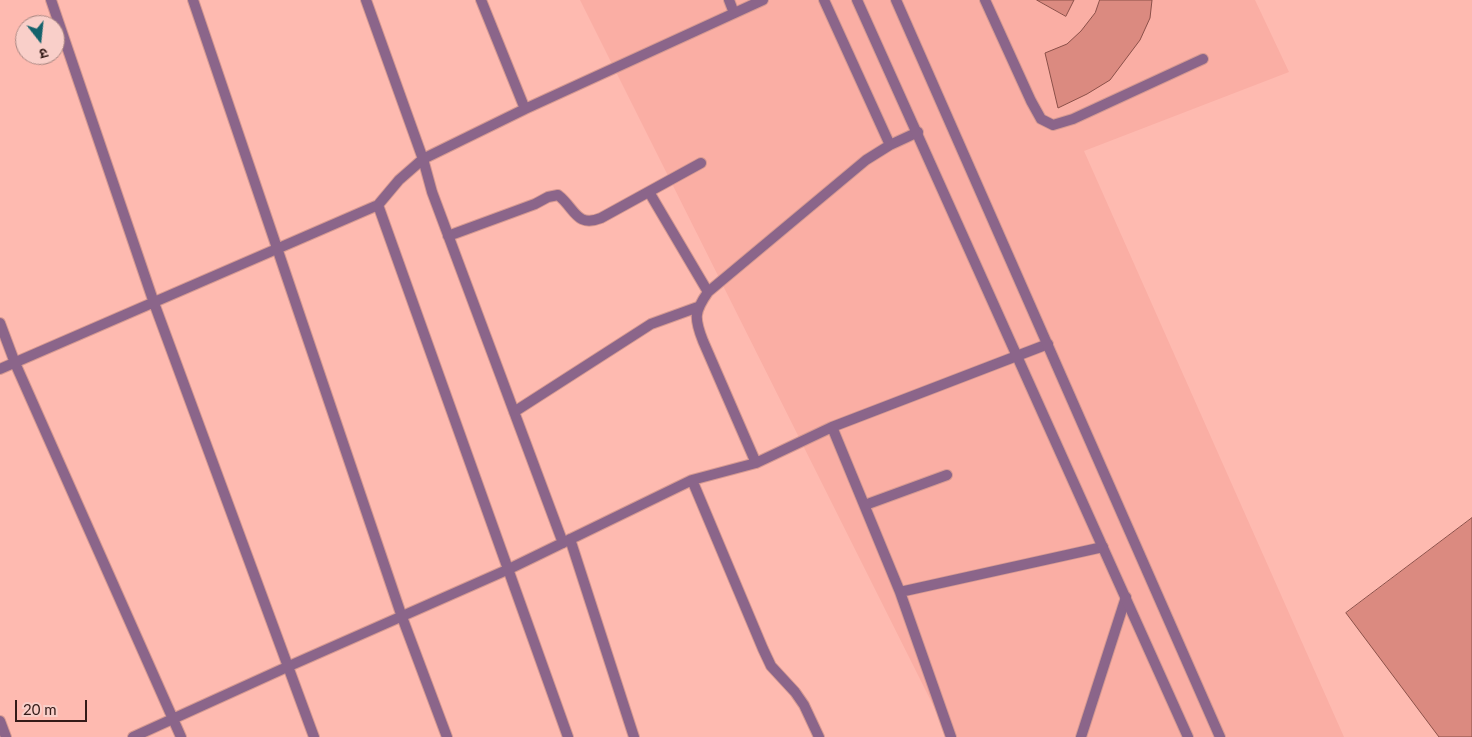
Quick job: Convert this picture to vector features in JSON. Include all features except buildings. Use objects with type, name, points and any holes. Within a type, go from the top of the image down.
[{"type":"street","points":[[51,0],[154,303],[314,737]]},
{"type":"street","points":[[193,0],[402,617],[447,737]]},
{"type":"street","points":[[366,0],[448,236],[514,412],[567,541],[634,737]]},
{"type":"street","points":[[481,0],[525,109]]},
{"type":"street","points":[[729,0],[734,13]]},
{"type":"street","points":[[0,369],[378,205],[399,180],[423,160],[525,109],[763,0]]},
{"type":"street","points":[[824,0],[890,145]]},
{"type":"street","points":[[858,0],[1188,737]]},
{"type":"street","points":[[896,0],[1220,737]]},
{"type":"street","points":[[985,0],[1031,101],[1041,119],[1053,125],[1073,119],[1203,59]]},
{"type":"street","points":[[756,463],[697,326],[698,307],[708,292],[866,160],[890,145],[918,132]]},
{"type":"street","points":[[448,236],[558,195],[565,200],[580,219],[590,222],[701,163]]},
{"type":"street","points":[[649,192],[708,292]]},
{"type":"street","points":[[378,205],[568,737]]},
{"type":"street","points":[[514,412],[651,324],[698,307]]},
{"type":"street","points":[[0,323],[15,363],[181,737]]},
{"type":"street","points":[[134,737],[509,569],[692,480],[756,463],[832,427],[1048,344]]},
{"type":"street","points":[[832,427],[900,592],[951,737]]},
{"type":"street","points":[[865,505],[947,475]]},
{"type":"street","points":[[692,480],[763,648],[772,666],[804,705],[819,737]]},
{"type":"street","points":[[900,592],[1103,547]]},
{"type":"street","points":[[1080,737],[1126,597]]},
{"type":"street","points":[[0,721],[6,737]]},
{"type":"shaded area","points":[[580,0],[1255,0],[1289,72],[1084,151],[1344,737],[949,737]]}]
